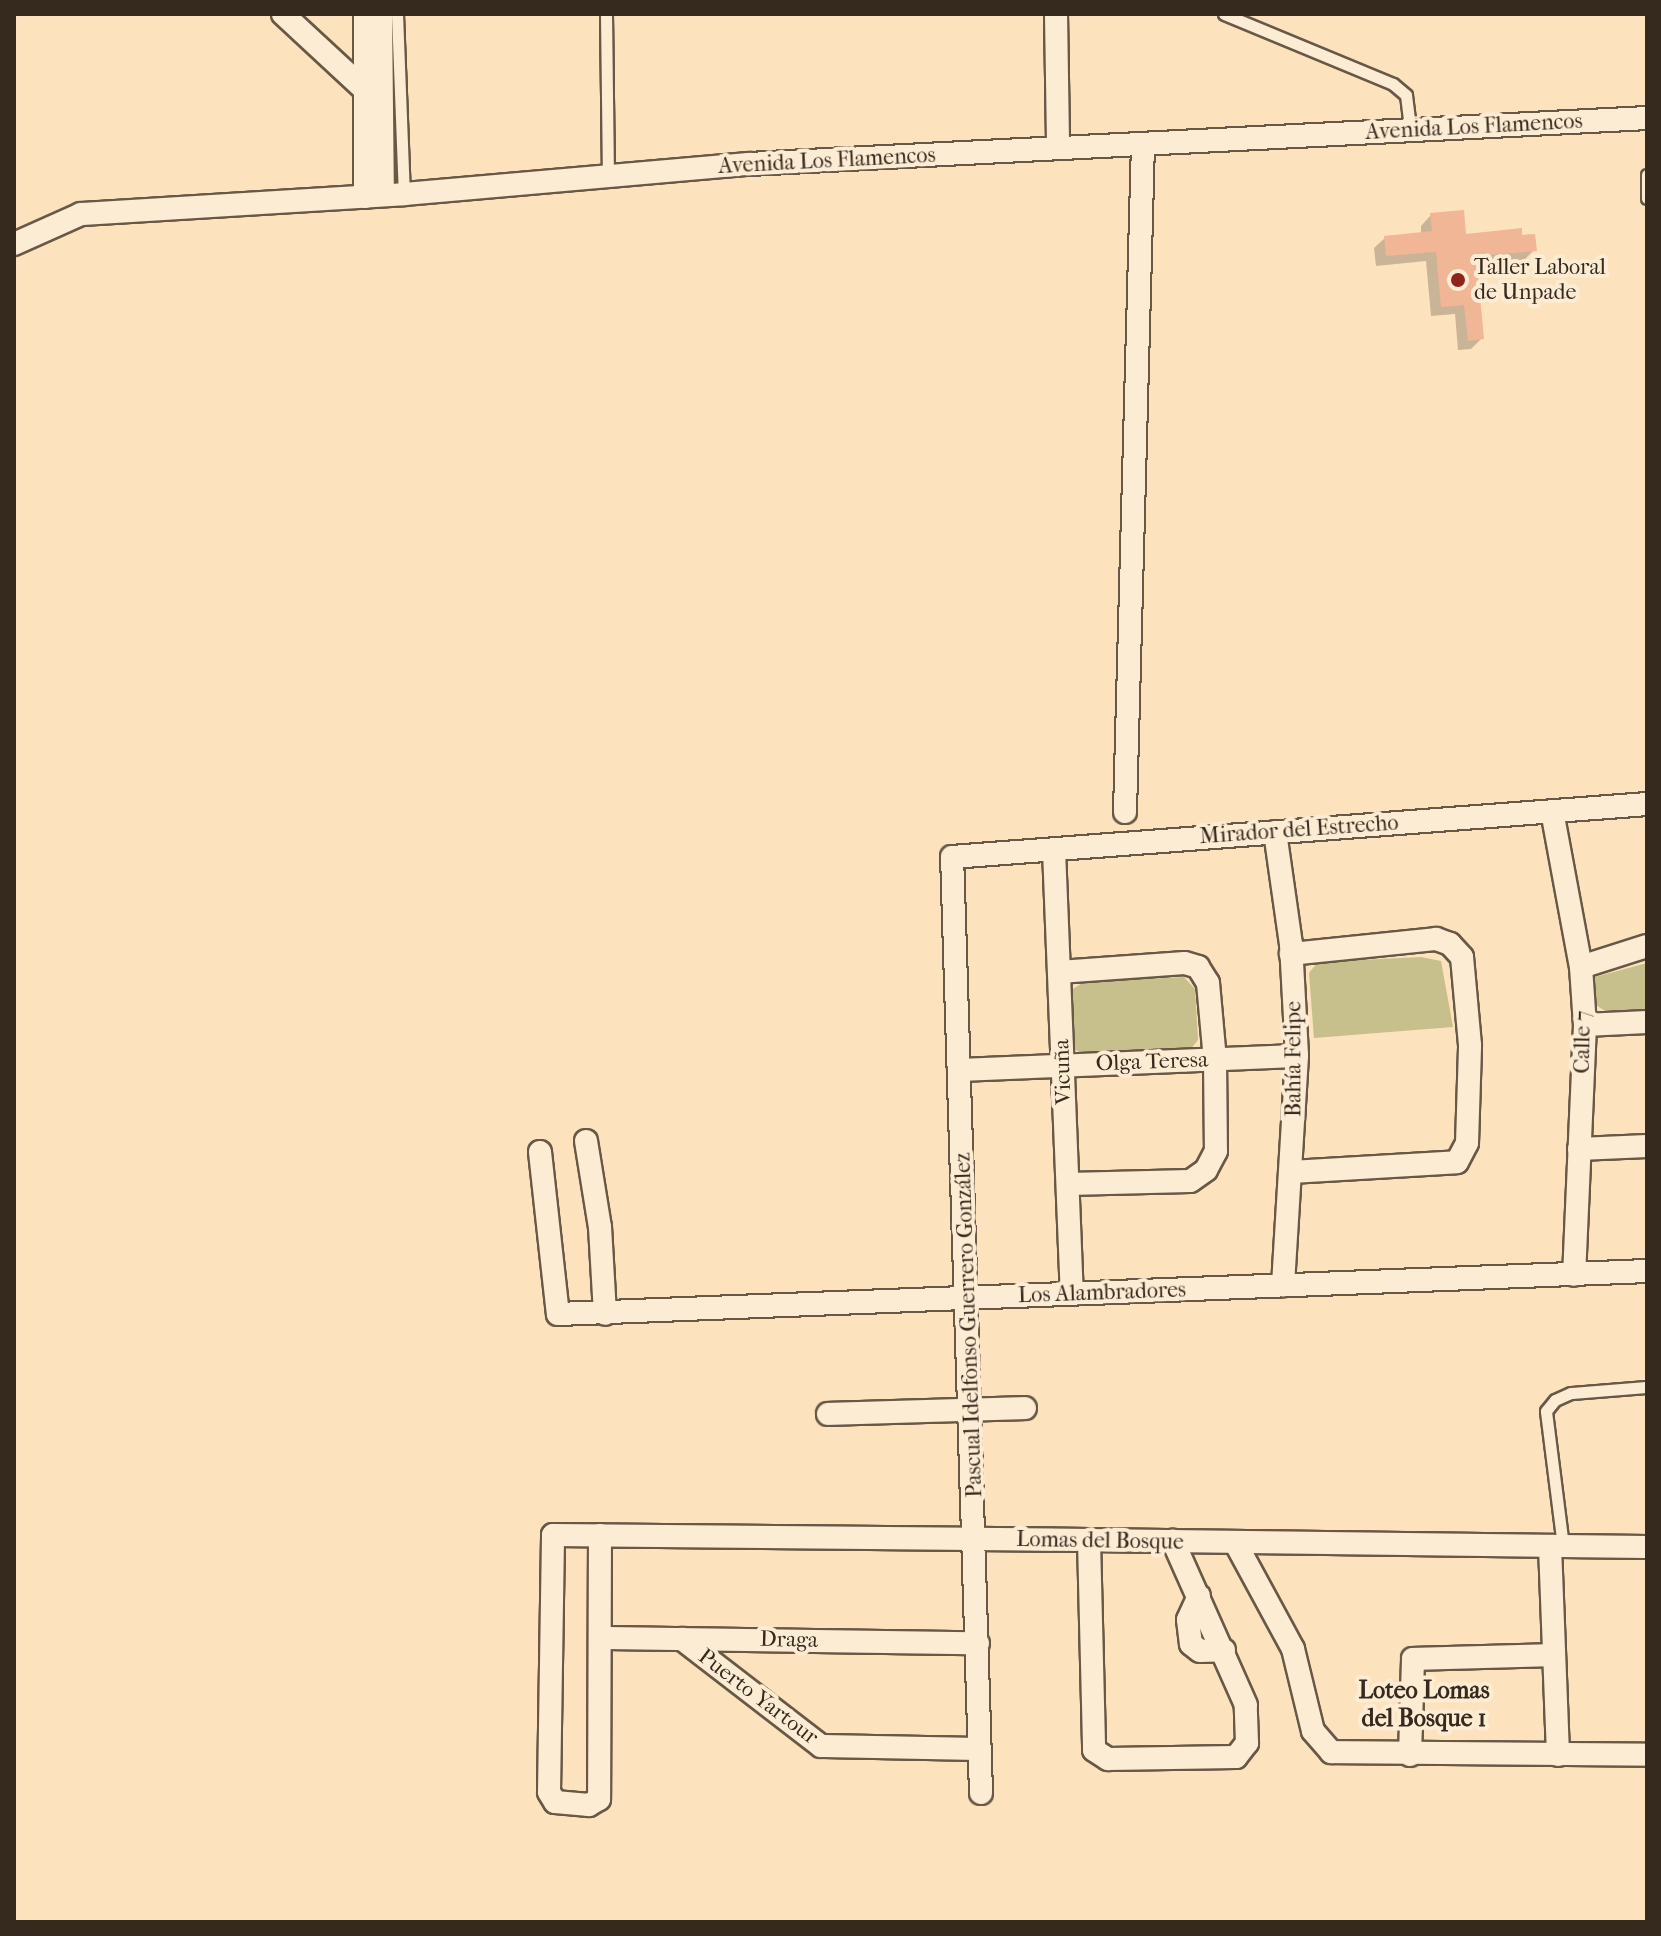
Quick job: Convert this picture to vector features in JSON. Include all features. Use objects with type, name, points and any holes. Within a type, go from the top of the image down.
[{"type":"street","points":[[283,14],[365,90]]},
{"type":"street","points":[[365,14],[365,90],[384,195]]},
{"type":"street","points":[[381,14],[384,195]]},
{"type":"street","points":[[1056,14],[1058,148]]},
{"type":"street","name":"Avenida Los Flamencos","points":[[14,244],[81,214],[384,195],[608,175],[1647,118]]},
{"type":"street","points":[[1125,812],[1143,144]]},
{"type":"street","name":"Mirador del Estrecho","points":[[952,857],[1647,804]]},
{"type":"street","name":"Calle 7","points":[[1552,811],[1581,967],[1585,1025],[1574,1275]]},
{"type":"street","name":"Bahía Felipe","points":[[1275,832],[1291,954],[1297,1056],[1283,1286]]},
{"type":"street","name":"Vicuña","points":[[1054,850],[1072,1293]]},
{"type":"street","name":"Pascual Idelfonso Guerrero González","points":[[952,857],[970,1299],[981,1793]]},
{"type":"street","points":[[1291,954],[1436,939],[1450,944],[1462,957],[1470,1045],[1467,1143],[1462,1157],[1450,1164],[1291,1172]]},
{"type":"street","points":[[1581,967],[1647,946]]},
{"type":"street","points":[[1059,972],[1185,963],[1198,967],[1208,983],[1215,1060],[1216,1151],[1206,1170],[1190,1181],[1068,1184]]},
{"type":"street","points":[[1585,1025],[1647,1022]]},
{"type":"street","name":"Olga Teresa","points":[[959,1070],[1297,1056]]},
{"type":"street","points":[[586,1141],[600,1227],[605,1314]]},
{"type":"street","points":[[1579,1149],[1647,1146]]},
{"type":"street","name":"Los Alambradores","points":[[540,1152],[558,1314],[1647,1271]]},
{"type":"street","points":[[828,1414],[1025,1408]]},
{"type":"street","name":"Lomas del Bosque","points":[[600,1638],[599,1799],[589,1805],[555,1802],[549,1792],[553,1535],[1647,1547]]},
{"type":"street","points":[[600,1535],[600,1638]]},
{"type":"street","points":[[1089,1540],[1091,1741],[1097,1754],[1108,1759],[1236,1757],[1247,1743],[1246,1705],[1224,1650],[1200,1651],[1191,1644],[1188,1620],[1191,1604],[1199,1596],[1173,1541]]},
{"type":"street","points":[[1235,1542],[1293,1649],[1316,1737],[1325,1748],[1347,1755],[1647,1755]]},
{"type":"street","points":[[1557,1546],[1554,1655],[1558,1755]]},
{"type":"street","name":"Draga","points":[[600,1638],[978,1643]]},
{"type":"street","name":"Puerto Yartour","points":[[682,1639],[816,1744],[980,1749]]},
{"type":"street","points":[[1410,1755],[1413,1659],[1554,1655]]},
{"type":"lane","points":[[384,195],[397,14]]},
{"type":"lane","points":[[606,14],[608,175]]},
{"type":"lane","points":[[1224,14],[1393,84],[1406,95],[1410,130]]},
{"type":"lane","points":[[1647,175],[1647,198]]},
{"type":"lane","points":[[1557,1546],[1546,1411],[1555,1400],[1571,1393],[1647,1387]]},
{"type":"shaded area","points":[[1421,957],[1441,961],[1453,1027],[1314,1038],[1309,973],[1318,962]]},
{"type":"shaded area","points":[[1647,963],[1647,1010],[1605,1011],[1596,1005],[1595,977]]},
{"type":"shaded area","points":[[1184,977],[1195,989],[1198,1040],[1189,1051],[1079,1052],[1072,1047],[1071,990],[1084,982]]},
{"type":"building","name":"Taller Laboral de Unpade","points":[[1464,210],[1466,234],[1522,228],[1522,235],[1535,234],[1537,251],[1476,256],[1484,339],[1468,341],[1464,305],[1441,307],[1436,252],[1386,256],[1384,236],[1432,231],[1430,213]]},
{"type":"place","name":"Taller Laboral de Unpade","points":[[1458,280]]},
{"type":"district","name":"Loteo Lomas del Bosque 1","points":[[1424,1705]]}]
